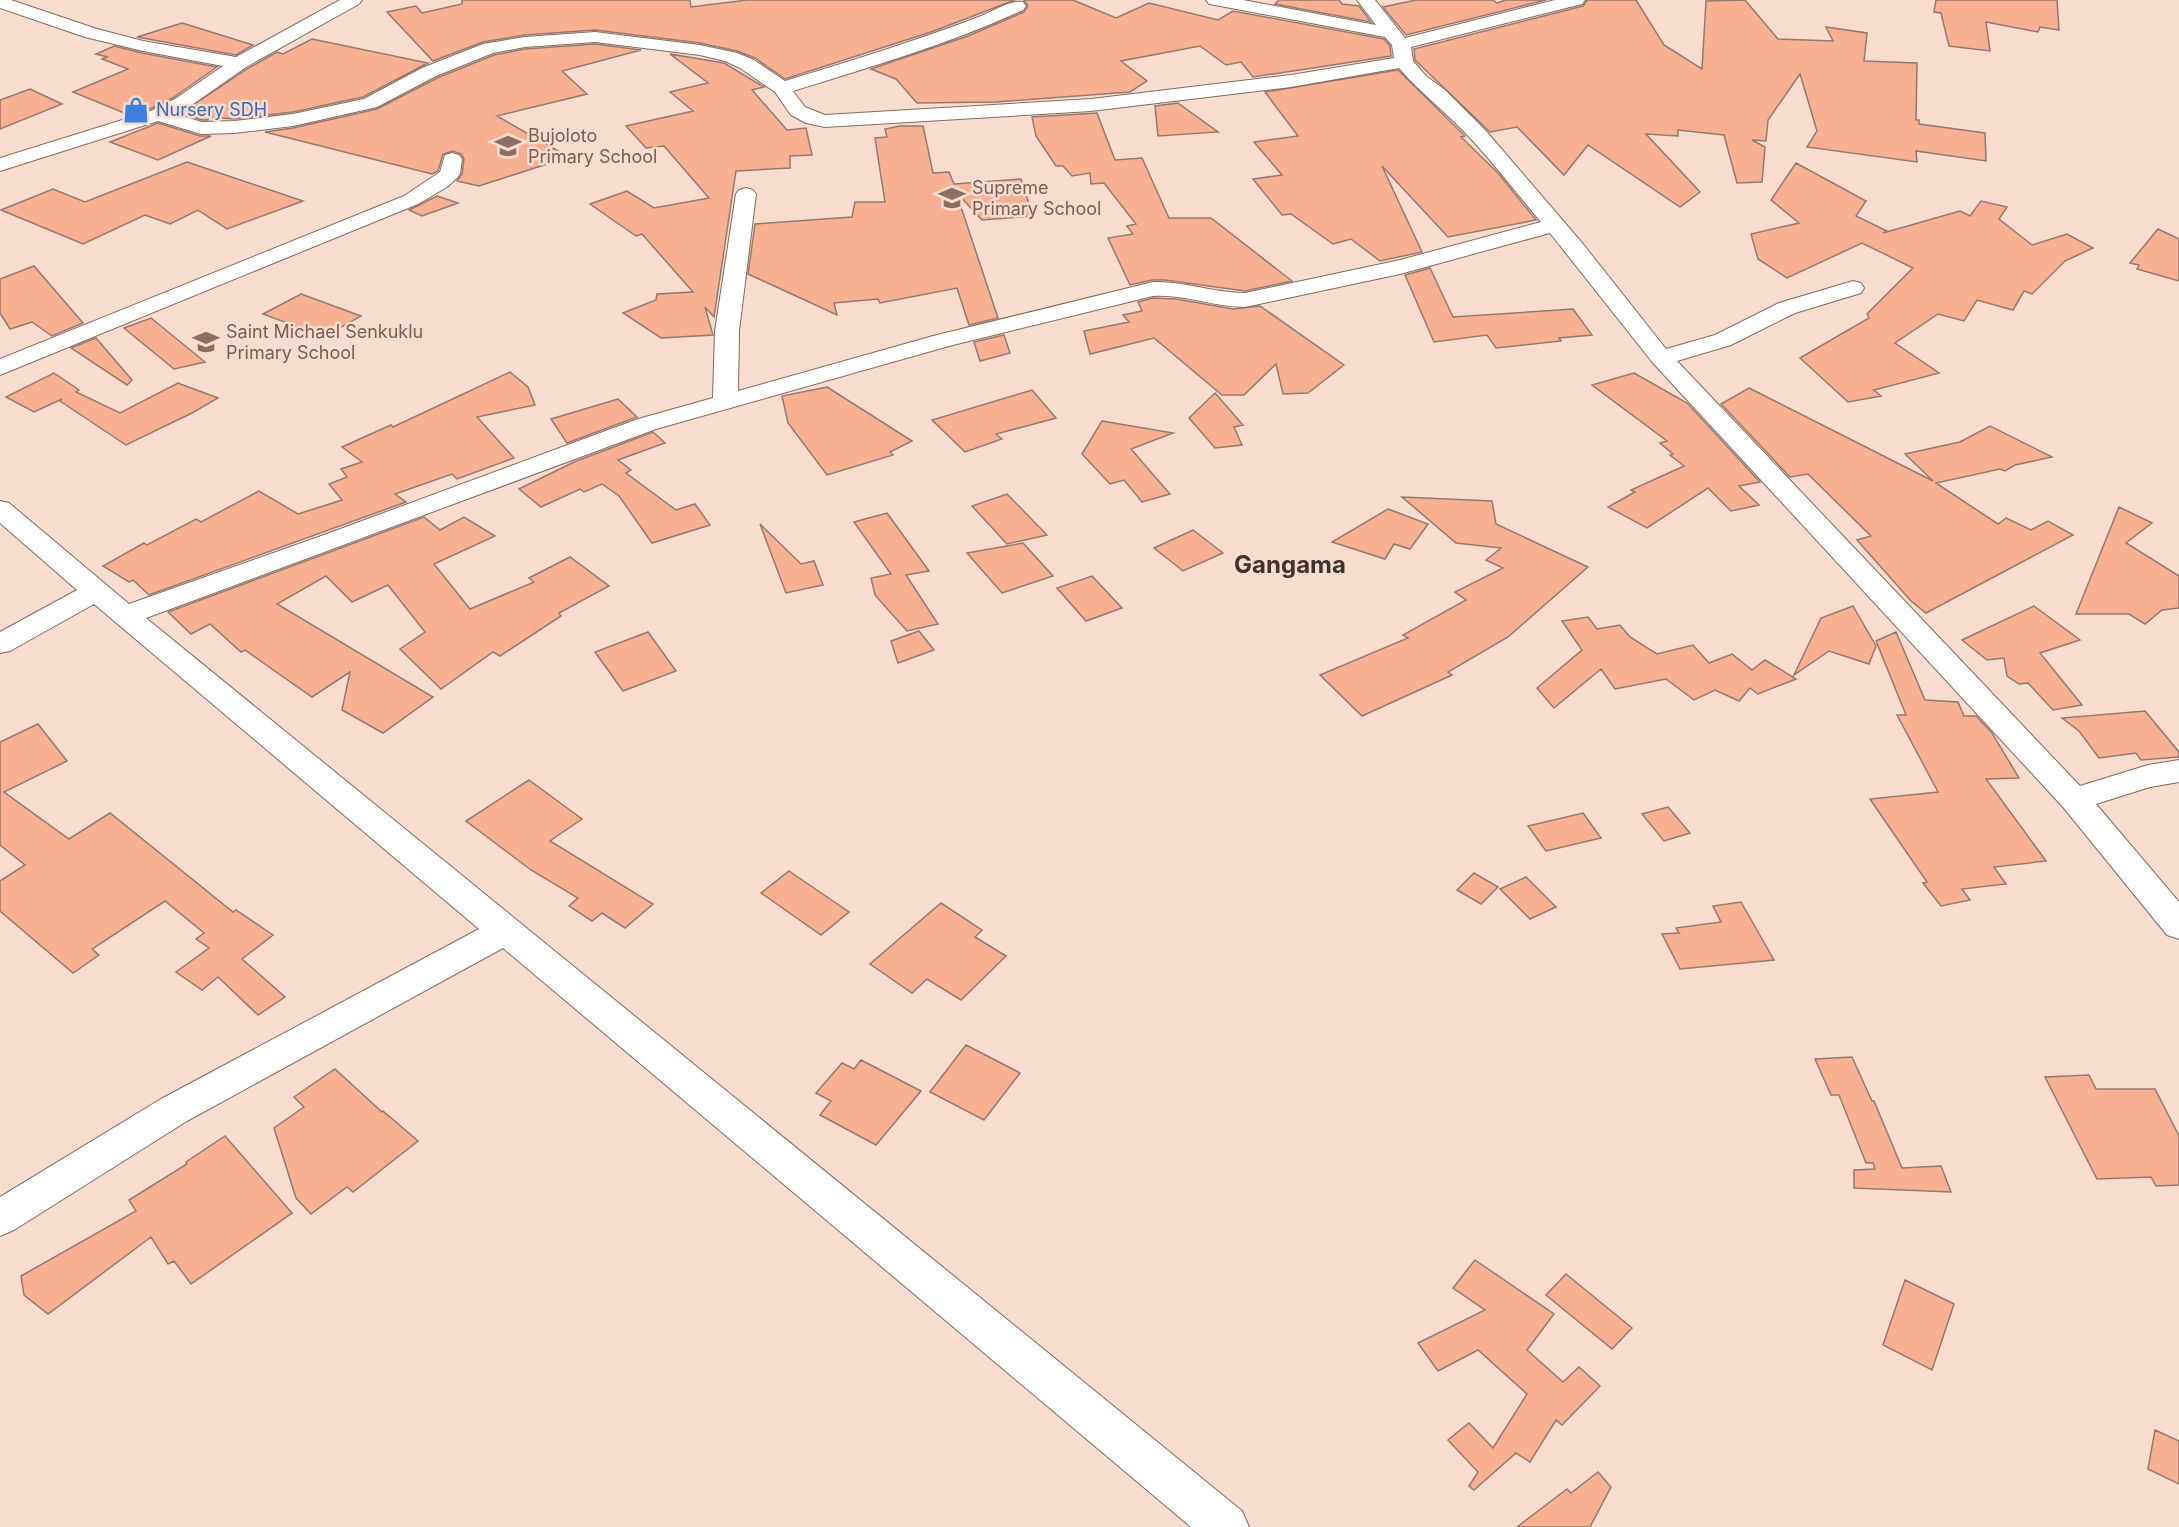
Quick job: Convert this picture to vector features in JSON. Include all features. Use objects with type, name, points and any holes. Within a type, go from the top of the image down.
[{"type":"street","points":[[0,165],[158,115],[182,103],[239,63],[352,0]]},
{"type":"street","points":[[1215,0],[1399,47]]},
{"type":"street","points":[[1366,0],[1419,80],[1438,94],[1479,135],[1575,249],[1660,358],[2074,799],[2179,926]]},
{"type":"street","points":[[158,115],[201,128],[234,127],[293,120],[370,103],[429,72],[489,48],[578,37],[610,38],[713,52],[747,64],[782,88],[798,111],[825,121],[1091,105],[1291,81],[1399,47],[1576,0]]},
{"type":"street","points":[[0,2],[91,33],[143,46],[239,63]]},
{"type":"street","points":[[782,88],[874,60],[989,19],[1017,6]]},
{"type":"street","points":[[0,368],[411,200],[440,183],[450,174],[452,159]]},
{"type":"street","points":[[725,403],[727,330],[746,194]]},
{"type":"street","points":[[125,616],[647,424],[941,341],[1153,289],[1176,288],[1228,299],[1245,300],[1355,279],[1440,259],[1553,225]]},
{"type":"street","points":[[1660,358],[1723,340],[1787,308],[1853,288]]},
{"type":"street","points":[[0,509],[125,616],[1226,1527]]},
{"type":"street","points":[[0,644],[96,591]]},
{"type":"street","points":[[2074,799],[2148,776],[2179,771]]},
{"type":"street","points":[[0,1218],[174,1110],[507,930]]},
{"type":"building","points":[[462,0],[690,0],[691,7],[747,0],[1015,0],[931,32],[785,79],[755,58],[737,51],[700,43],[595,30],[525,35],[483,42],[433,61],[387,12],[416,6],[422,13],[462,4]]},
{"type":"building","points":[[1024,0],[1073,0],[1116,18],[1149,3],[1218,20],[1233,11],[1384,39],[1390,46],[1391,56],[1253,77],[1241,62],[1226,65],[1200,46],[1121,61],[1147,81],[1130,92],[996,102],[917,103],[896,79],[871,69],[968,36],[1024,12],[1028,6]]},
{"type":"building","points":[[1279,0],[1339,0],[1342,4],[1359,6],[1371,22],[1275,4]]},
{"type":"building","points":[[1416,0],[1493,0],[1497,3],[1506,0],[1546,0],[1406,35],[1383,7]]},
{"type":"building","points":[[1587,0],[1636,0],[1664,45],[1702,69],[1706,1],[1745,0],[1778,39],[1833,41],[1826,27],[1867,33],[1864,61],[1917,63],[1916,120],[1919,120],[1919,124],[1985,133],[1986,161],[1916,151],[1917,162],[1807,147],[1817,131],[1800,74],[1768,120],[1766,141],[1752,140],[1765,147],[1762,182],[1737,183],[1724,135],[1678,130],[1678,136],[1646,134],[1700,192],[1680,207],[1588,145],[1564,175],[1517,127],[1490,132],[1415,60],[1414,49],[1583,6]]},
{"type":"building","points":[[1936,0],[2057,0],[2059,30],[2040,27],[2038,32],[1986,22],[1990,51],[1949,46],[1941,13],[1934,12]]},
{"type":"building","points":[[182,23],[253,45],[236,55],[137,37]]},
{"type":"building","points":[[312,39],[428,63],[363,97],[293,112],[234,119],[209,117],[208,120],[181,113],[277,52],[283,54]]},
{"type":"building","points":[[595,44],[641,50],[562,71],[587,94],[497,116],[569,157],[479,186],[457,181],[462,174],[464,159],[461,154],[453,151],[443,154],[438,171],[432,174],[265,132],[377,109],[437,78],[494,55],[525,49]]},
{"type":"building","points":[[114,46],[217,67],[174,97],[150,109],[129,115],[73,92],[128,69],[102,59],[107,57],[96,54]]},
{"type":"building","points":[[670,54],[724,63],[764,87],[752,90],[787,130],[806,128],[812,155],[790,156],[790,168],[736,171],[714,317],[705,307],[713,335],[661,338],[623,313],[656,300],[657,294],[693,292],[642,234],[636,236],[590,204],[627,191],[654,208],[709,198],[664,146],[646,148],[626,126],[693,111],[670,92],[708,83]]},
{"type":"building","points":[[1398,70],[1465,136],[1461,137],[1498,173],[1536,220],[1448,237],[1382,166],[1422,252],[1380,261],[1351,239],[1333,244],[1291,214],[1282,215],[1253,179],[1282,175],[1254,142],[1298,136],[1265,92]]},
{"type":"building","points":[[30,89],[62,104],[0,129],[0,100]]},
{"type":"building","points":[[1178,103],[1218,132],[1158,136],[1155,106]]},
{"type":"building","points":[[1097,113],[1115,160],[1142,158],[1169,218],[1211,218],[1292,281],[1245,291],[1165,280],[1152,280],[1130,285],[1108,238],[1133,234],[1127,226],[1136,224],[1104,183],[1091,184],[1090,173],[1072,176],[1063,166],[1056,166],[1036,136],[1032,117]]},
{"type":"building","points":[[158,123],[200,136],[211,136],[158,160],[110,142]]},
{"type":"building","points":[[900,126],[923,126],[933,173],[949,172],[954,184],[1021,179],[1033,216],[982,220],[956,192],[998,318],[969,325],[957,288],[880,303],[878,299],[834,303],[837,315],[748,274],[755,224],[852,217],[855,202],[885,202],[875,138],[887,137],[885,129]]},
{"type":"building","points":[[187,162],[303,201],[227,229],[198,210],[170,224],[145,215],[83,244],[1,210],[53,189],[85,202]]},
{"type":"building","points":[[1796,163],[1866,201],[1856,216],[1887,231],[1883,233],[1960,211],[1970,216],[1981,201],[2007,207],[1999,219],[2032,245],[2067,234],[2093,248],[2065,261],[2032,294],[2024,291],[2013,310],[1977,300],[1964,321],[1938,314],[1895,343],[1939,373],[1874,390],[1881,396],[1848,402],[1800,358],[1869,318],[1867,314],[1913,268],[1862,243],[1787,278],[1758,259],[1751,234],[1799,223],[1771,200]]},
{"type":"building","points":[[437,196],[458,203],[422,216],[409,210]]},
{"type":"building","points":[[2158,229],[2179,239],[2179,281],[2137,269],[2139,265],[2130,263]]},
{"type":"building","points":[[34,266],[83,323],[52,336],[32,322],[10,329],[0,313],[0,279]]},
{"type":"building","points":[[1430,268],[1453,317],[1573,309],[1592,335],[1496,348],[1487,335],[1434,342],[1405,275]]},
{"type":"building","points":[[301,294],[361,316],[324,337],[263,314]]},
{"type":"building","points":[[1153,298],[1176,299],[1233,309],[1260,306],[1344,365],[1308,393],[1283,394],[1276,364],[1244,395],[1222,395],[1154,338],[1090,354],[1084,331],[1129,322],[1123,315],[1142,311],[1138,302]]},
{"type":"building","points":[[151,318],[205,362],[174,369],[124,328]]},
{"type":"building","points":[[1004,335],[1010,353],[980,361],[974,342]]},
{"type":"building","points":[[96,338],[132,380],[127,385],[71,348]]},
{"type":"building","points":[[510,372],[528,387],[535,405],[477,417],[514,458],[457,479],[452,474],[395,494],[406,502],[149,595],[133,580],[129,582],[103,566],[144,543],[147,545],[196,519],[201,522],[259,491],[298,514],[342,500],[329,484],[347,477],[341,469],[362,462],[342,447],[391,425],[393,427]]},
{"type":"building","points":[[54,373],[79,390],[76,392],[120,413],[178,383],[218,398],[126,445],[60,401],[62,399],[34,412],[6,397]]},
{"type":"building","points":[[1634,373],[1687,403],[1760,482],[1739,486],[1759,505],[1731,511],[1708,488],[1647,528],[1608,507],[1635,492],[1631,490],[1684,466],[1660,443],[1667,441],[1592,385]]},
{"type":"building","points":[[827,387],[912,441],[890,452],[893,455],[827,475],[788,423],[782,396]]},
{"type":"building","points":[[1749,388],[1933,481],[1905,454],[1960,442],[1990,426],[2052,457],[2015,465],[2005,471],[2000,469],[1936,483],[1998,524],[2006,518],[2031,530],[2048,521],[2073,535],[1926,613],[1911,601],[1857,540],[1871,536],[1808,474],[1790,477],[1721,404]]},
{"type":"building","points":[[1032,390],[1056,418],[996,434],[1002,439],[965,452],[932,420]]},
{"type":"building","points":[[1215,393],[1243,425],[1234,427],[1242,445],[1215,448],[1189,418]]},
{"type":"building","points":[[618,399],[637,417],[567,443],[551,419]]},
{"type":"building","points":[[1102,421],[1173,433],[1131,449],[1170,494],[1142,502],[1124,480],[1110,484],[1082,454]]},
{"type":"building","points":[[653,432],[665,443],[618,460],[631,470],[626,473],[676,510],[695,504],[710,525],[652,543],[619,496],[602,484],[584,492],[580,489],[541,507],[519,489],[574,462]]},
{"type":"building","points":[[1007,494],[1047,535],[1007,544],[972,506]]},
{"type":"building","points":[[1402,497],[1492,501],[1496,524],[1588,567],[1508,637],[1448,672],[1452,675],[1362,716],[1320,675],[1408,638],[1403,635],[1466,600],[1455,592],[1503,568],[1486,560],[1501,548],[1456,543]]},
{"type":"building","points":[[2119,507],[2152,523],[2126,543],[2179,576],[2179,608],[2162,610],[2145,624],[2129,614],[2076,614]]},
{"type":"building","points":[[1388,509],[1428,524],[1410,549],[1394,544],[1385,559],[1332,542]]},
{"type":"building","points":[[887,513],[929,571],[906,575],[938,624],[907,631],[875,595],[871,578],[891,574],[854,522]]},
{"type":"building","points":[[424,517],[440,530],[464,517],[495,536],[434,564],[470,609],[534,582],[529,578],[570,557],[609,586],[559,613],[561,616],[500,656],[493,652],[441,689],[400,649],[425,632],[388,585],[352,602],[326,576],[277,604],[433,697],[383,733],[342,710],[350,672],[312,697],[245,650],[241,652],[210,624],[191,634],[168,612]]},
{"type":"building","points":[[760,524],[801,564],[814,561],[823,585],[786,593]]},
{"type":"building","points":[[1193,530],[1223,553],[1183,571],[1154,548]]},
{"type":"building","points":[[1023,543],[1053,576],[1002,593],[967,553]]},
{"type":"building","points":[[1092,576],[1122,608],[1086,621],[1057,588]]},
{"type":"building","points":[[1853,606],[1876,646],[1869,664],[1829,651],[1794,675],[1821,618]]},
{"type":"building","points":[[2034,606],[2080,640],[2040,653],[2082,705],[2053,710],[2028,683],[2019,684],[2007,676],[2004,658],[1987,660],[1962,640]]},
{"type":"building","points":[[1588,617],[1597,629],[1620,625],[1630,637],[1657,654],[1693,645],[1709,663],[1732,654],[1752,670],[1765,660],[1796,679],[1758,694],[1750,688],[1739,701],[1715,690],[1694,700],[1666,679],[1615,689],[1601,669],[1554,708],[1537,688],[1582,650],[1562,621]]},
{"type":"building","points":[[919,631],[934,650],[898,663],[891,641]]},
{"type":"building","points":[[648,632],[676,671],[623,691],[595,652]]},
{"type":"building","points":[[1896,632],[1925,700],[1958,702],[1964,716],[1976,716],[1992,733],[2019,778],[1986,779],[2046,861],[1994,867],[2006,884],[1962,889],[1970,900],[1941,906],[1923,883],[1927,882],[1870,799],[1938,792],[1897,715],[1906,715],[1876,641]]},
{"type":"building","points":[[2145,711],[2179,752],[2179,757],[2141,760],[2136,753],[2099,758],[2079,731],[2062,718]]},
{"type":"building","points":[[38,724],[67,761],[4,792],[69,839],[110,813],[233,912],[236,910],[273,935],[242,959],[285,997],[258,1015],[218,977],[202,990],[176,972],[209,948],[196,939],[204,933],[165,901],[92,949],[99,955],[73,973],[0,911],[0,881],[25,865],[0,845],[0,742]]},
{"type":"building","points":[[529,780],[582,819],[550,841],[653,904],[625,928],[602,913],[592,921],[569,906],[578,898],[531,870],[466,821]]},
{"type":"building","points":[[1668,807],[1690,833],[1664,841],[1642,814]]},
{"type":"building","points":[[1583,813],[1601,838],[1546,851],[1528,826]]},
{"type":"building","points":[[789,871],[849,912],[821,935],[761,893]]},
{"type":"building","points":[[1474,873],[1498,887],[1481,904],[1457,890]]},
{"type":"building","points":[[1526,877],[1556,907],[1530,919],[1500,889]]},
{"type":"building","points":[[1741,902],[1774,960],[1680,969],[1662,934],[1679,933],[1676,928],[1721,922],[1713,906]]},
{"type":"building","points":[[941,903],[982,930],[975,937],[1006,956],[961,1000],[927,979],[912,993],[870,964]]},
{"type":"building","points":[[966,1045],[1020,1073],[984,1120],[930,1092]]},
{"type":"building","points":[[1852,1057],[1874,1101],[1902,1168],[1941,1166],[1951,1192],[1854,1188],[1854,1170],[1875,1169],[1873,1163],[1866,1163],[1839,1095],[1831,1095],[1815,1059]]},
{"type":"building","points":[[861,1060],[921,1091],[876,1145],[820,1115],[831,1101],[816,1093],[842,1063],[854,1069]]},
{"type":"building","points":[[335,1069],[418,1141],[353,1192],[347,1187],[311,1214],[296,1198],[274,1128],[304,1107],[294,1097]]},
{"type":"building","points":[[2089,1075],[2096,1089],[2155,1089],[2179,1136],[2179,1185],[2156,1186],[2151,1177],[2097,1179],[2045,1077]]},
{"type":"building","points":[[225,1136],[292,1213],[191,1284],[174,1261],[168,1264],[151,1237],[48,1314],[24,1295],[21,1276],[136,1211],[129,1200],[187,1164],[186,1162]]},
{"type":"building","points":[[1475,1260],[1554,1314],[1527,1350],[1563,1382],[1579,1367],[1600,1386],[1562,1425],[1556,1420],[1530,1462],[1516,1453],[1474,1490],[1469,1486],[1478,1472],[1448,1440],[1469,1423],[1493,1448],[1527,1394],[1478,1350],[1438,1371],[1418,1343],[1485,1310],[1453,1288]]},
{"type":"building","points":[[1566,1274],[1632,1328],[1612,1349],[1546,1295]]},
{"type":"building","points":[[1905,1280],[1954,1304],[1932,1370],[1883,1345]]},
{"type":"building","points":[[2155,1430],[2179,1441],[2179,1484],[2148,1469]]},
{"type":"building","points":[[1598,1472],[1611,1487],[1590,1527],[1517,1527],[1567,1489],[1571,1493]]},
{"type":"place","name":"Nursery SDH","points":[[136,110]]},
{"type":"place","name":"Bujoloto Primary School","points":[[508,146]]},
{"type":"place","name":"Supreme Primary School","points":[[952,198]]},
{"type":"place","name":"Saint Michael Senkuklu Primary School","points":[[206,342]]},
{"type":"district","name":"Gangama","points":[[1290,565]]}]
